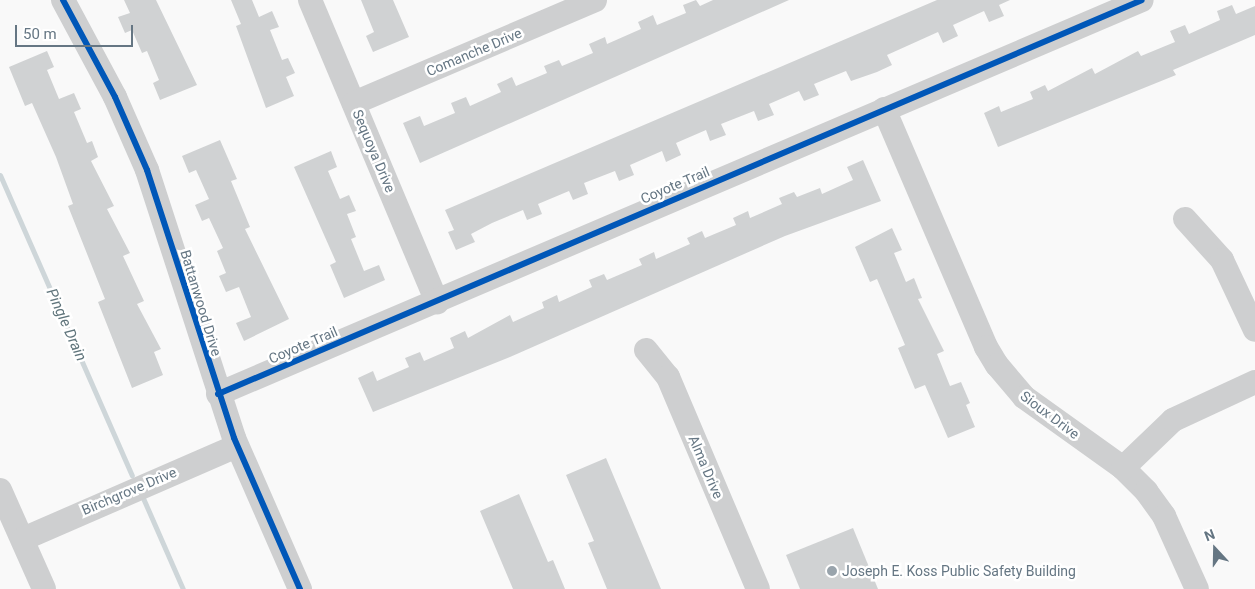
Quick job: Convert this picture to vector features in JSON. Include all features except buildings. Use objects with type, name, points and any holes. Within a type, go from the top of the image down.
[{"type":"street","name":"Battanwood Drive","points":[[63,0],[115,97],[146,170],[218,394],[237,446],[300,589]]},
{"type":"street","name":"Sequoya Drive","points":[[310,0],[437,302]]},
{"type":"street","name":"Comanche Drive","points":[[354,103],[595,0]]},
{"type":"street","name":"Coyote Trail","points":[[218,394],[1142,0]]},
{"type":"street","name":"Sioux Drive","points":[[884,109],[986,347],[997,365],[1024,397],[1122,468],[1164,516],[1197,589]]},
{"type":"street","points":[[1185,219],[1222,260],[1255,330]]},
{"type":"street","name":"Alma Drive","points":[[646,350],[668,377],[758,589]]},
{"type":"street","points":[[1122,468],[1174,420],[1255,382]]},
{"type":"street","name":"Birchgrove Drive","points":[[23,539],[237,446]]},
{"type":"street","points":[[0,490],[44,589]]},
{"type":"waterway","name":"Pingle Drain","points":[[0,175],[132,475]]},
{"type":"waterway","name":"Pingle Drain","points":[[143,498],[183,589]]},
{"type":"cycle path","points":[[63,0],[115,97],[147,170],[234,438],[300,589]]},
{"type":"cycle path","points":[[218,394],[1142,0]]},
{"type":"place","name":"Joseph E. Koss Public Safety Building","points":[[832,571]]}]
